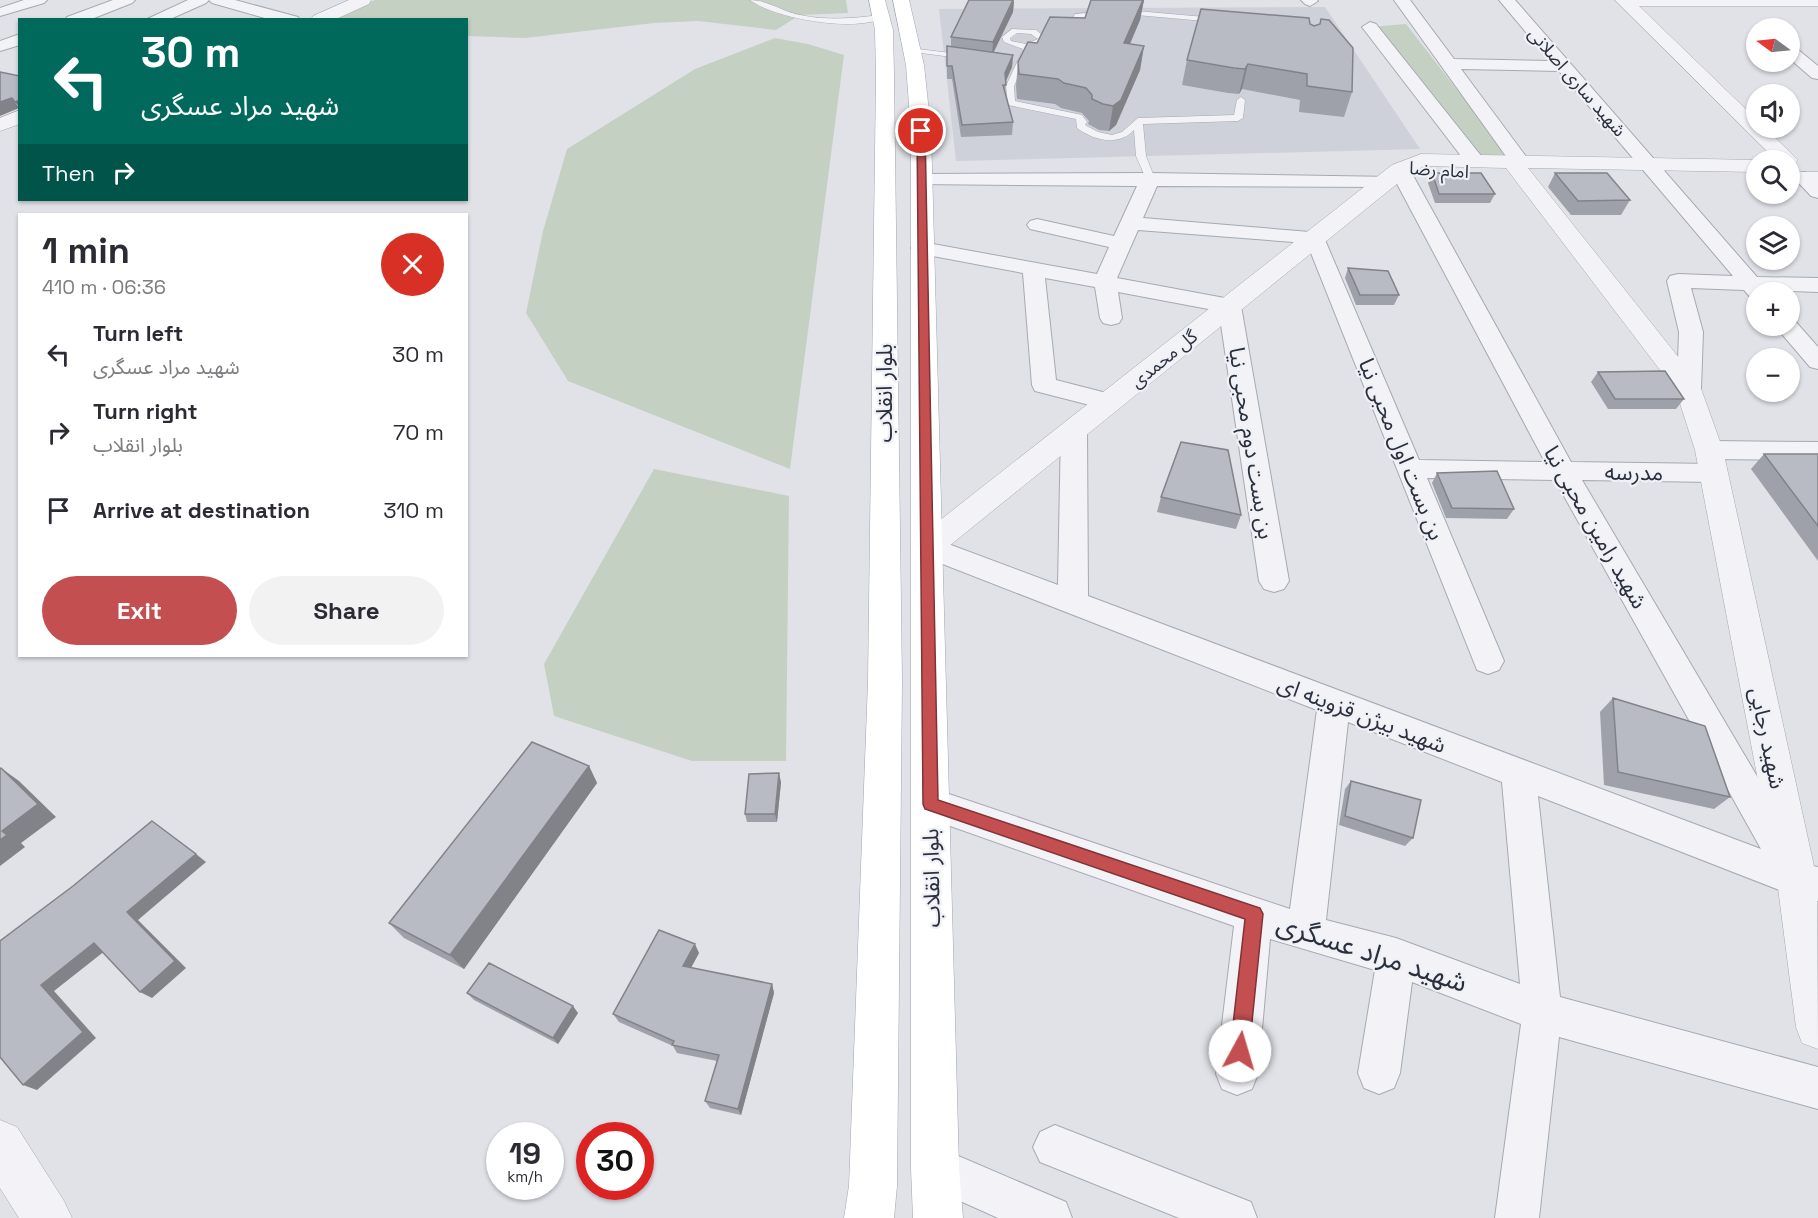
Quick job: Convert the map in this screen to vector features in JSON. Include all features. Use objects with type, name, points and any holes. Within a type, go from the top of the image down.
[{"type":"main road","name":"بلوار انقلاب","points":[[886,6],[914,50],[920,109],[931,804],[934,1168],[938,1218]]},
{"type":"main road","name":"بلوار انقلاب","points":[[869,1218],[873,1186],[885,681],[886,6]]},
{"type":"street","points":[[1,11],[39,0]]},
{"type":"street","points":[[78,18],[127,0]]},
{"type":"street","points":[[158,18],[201,0]]},
{"type":"street","points":[[217,0],[259,11],[290,12]]},
{"type":"street","points":[[323,18],[363,0]]},
{"type":"street","points":[[1402,0],[1448,63],[1517,166]]},
{"type":"street","name":"شهید ساری اصلانی","points":[[1507,0],[1749,282]]},
{"type":"street","points":[[1624,1],[1818,1]]},
{"type":"street","points":[[1624,1],[1801,172]]},
{"type":"street","points":[[1,11],[22,18]]},
{"type":"street","points":[[232,18],[259,11]]},
{"type":"street","points":[[1370,27],[1475,161]]},
{"type":"street","points":[[0,46],[18,40]]},
{"type":"street","points":[[1800,59],[1818,74]]},
{"type":"street","points":[[1448,63],[1563,66]]},
{"type":"street","points":[[0,125],[18,117]]},
{"type":"street","name":"امام رضا","points":[[1394,175],[1421,160],[1746,176]]},
{"type":"street","name":"امام رضا","points":[[1394,175],[1517,166]]},
{"type":"street","name":"شهید رجایی","points":[[1517,166],[1689,389],[1711,462],[1808,882],[1818,1027]]},
{"type":"street","name":"امام رضا","points":[[1653,170],[1746,166]]},
{"type":"street","points":[[922,180],[1394,175]]},
{"type":"street","name":"گل محمدی","points":[[927,547],[1394,175]]},
{"type":"street","name":"شهید رامین محبی نیا","points":[[1394,175],[1563,471],[1808,882]]},
{"type":"street","points":[[1111,318],[1105,281],[1150,179]]},
{"type":"street","points":[[1131,223],[1316,237]]},
{"type":"street","points":[[1037,225],[1122,244]]},
{"type":"street","name":"بن بست اول محبی نیا","points":[[1316,237],[1339,268],[1410,469],[1488,661]]},
{"type":"street","points":[[922,248],[1230,306]]},
{"type":"street","points":[[1033,268],[1044,385],[1108,402]]},
{"type":"street","points":[[1689,389],[1691,332],[1678,281],[1746,287]]},
{"type":"street","points":[[1800,286],[1818,285]]},
{"type":"street","name":"بن بست دوم محبی نیا","points":[[1230,306],[1274,581]]},
{"type":"street","points":[[1796,336],[1818,362]]},
{"type":"street","points":[[1073,603],[1074,430]]},
{"type":"street","name":"مدرسه","points":[[1410,469],[1563,471],[1711,462],[1818,452]]},
{"type":"street","name":"شهید بیژن قزوینه ای","points":[[927,547],[1518,774],[1808,882]]},
{"type":"street","points":[[1306,933],[1334,704]]},
{"type":"street","points":[[1516,1218],[1542,1012],[1518,774]]},
{"type":"street","name":"شهید مراد عسگری","points":[[931,804],[1306,933],[1396,957],[1542,1012],[1818,1088]]},
{"type":"street","points":[[1237,1074],[1254,914]]},
{"type":"street","points":[[1379,1073],[1396,957]]},
{"type":"street","points":[[0,1144],[47,1218]]},
{"type":"street","points":[[1055,1147],[1235,1218]]},
{"type":"street","points":[[934,1168],[1050,1218]]},
{"type":"lane","points":[[754,0],[803,20],[845,22],[886,6]]},
{"type":"lane","points":[[1050,37],[1039,44],[1028,46],[1012,44],[1006,37],[1011,33],[1021,31],[1066,39],[1078,16],[1107,12],[1231,22]]},
{"type":"lane","points":[[1028,46],[1018,63],[1010,86],[1011,103],[1078,117],[1082,122],[1080,126],[1089,134],[1105,137],[1124,135],[1138,121],[1238,118],[1241,100]]},
{"type":"lane","points":[[914,50],[976,58]]},
{"type":"lane","points":[[1008,62],[1018,63]]},
{"type":"lane","points":[[1138,121],[1141,156],[1150,179]]},
{"type":"shaded area","points":[[1325,7],[1420,149],[956,161],[939,9]]},
{"type":"green space","points":[[375,0],[846,0],[848,13],[800,15],[776,30],[698,21],[654,23],[525,38],[468,36],[468,18],[334,17]]},
{"type":"green space","points":[[1406,24],[1510,158],[1478,158],[1370,27]]},
{"type":"green space","points":[[775,38],[808,44],[844,55],[790,469],[568,381],[526,313],[543,231],[567,149],[695,69]]},
{"type":"green space","points":[[654,469],[789,496],[786,761],[692,761],[554,716],[544,664]]},
{"type":"building","points":[[969,0],[1013,0],[993,42],[951,37]]},
{"type":"building","points":[[1091,0],[1143,0],[1124,43],[1144,46],[1121,100],[1113,106],[1092,99],[1092,95],[1086,88],[1064,83],[1058,79],[1019,74],[1018,62],[1028,42],[1037,43],[1050,17],[1085,18]]},
{"type":"building","points":[[1201,9],[1309,18],[1310,24],[1314,26],[1320,24],[1321,19],[1329,20],[1353,48],[1352,92],[1307,86],[1307,74],[1248,64],[1245,69],[1187,60]]},
{"type":"building","points":[[947,46],[1013,55],[1005,73],[1006,85],[1003,85],[1013,122],[962,125],[952,66],[947,66]]},
{"type":"building","points":[[0,72],[18,76],[18,101],[15,102],[12,98],[0,102]]},
{"type":"building","points":[[1432,173],[1481,173],[1495,194],[1439,194]]},
{"type":"building","points":[[1555,173],[1607,173],[1630,200],[1578,201]]},
{"type":"building","points":[[1348,268],[1388,271],[1399,295],[1360,295]]},
{"type":"building","points":[[1665,371],[1684,399],[1615,399],[1598,372]]},
{"type":"building","points":[[1181,442],[1228,450],[1241,515],[1161,497]]},
{"type":"building","points":[[1764,454],[1818,454],[1818,526]]},
{"type":"building","points":[[1497,471],[1514,509],[1452,508],[1437,473]]},
{"type":"building","points":[[1613,698],[1705,726],[1730,797],[1618,772]]},
{"type":"building","points":[[532,742],[589,766],[450,955],[389,923]]},
{"type":"building","points":[[0,769],[38,804],[2,831],[7,835],[0,840]]},
{"type":"building","points":[[779,773],[775,814],[745,814],[749,774]]},
{"type":"building","points":[[1351,781],[1421,800],[1413,838],[1345,816]]},
{"type":"building","points":[[152,821],[196,854],[127,912],[175,961],[140,992],[94,943],[41,985],[83,1032],[23,1085],[0,1057],[0,941],[73,886]]},
{"type":"building","points":[[659,930],[695,944],[683,966],[772,984],[738,1109],[705,1101],[719,1055],[672,1045],[674,1041],[613,1014]]},
{"type":"building","points":[[489,963],[573,1006],[553,1038],[467,993]]},
{"type":"route","points":[[921,131],[931,804],[1254,914],[1240,1051]]}]
